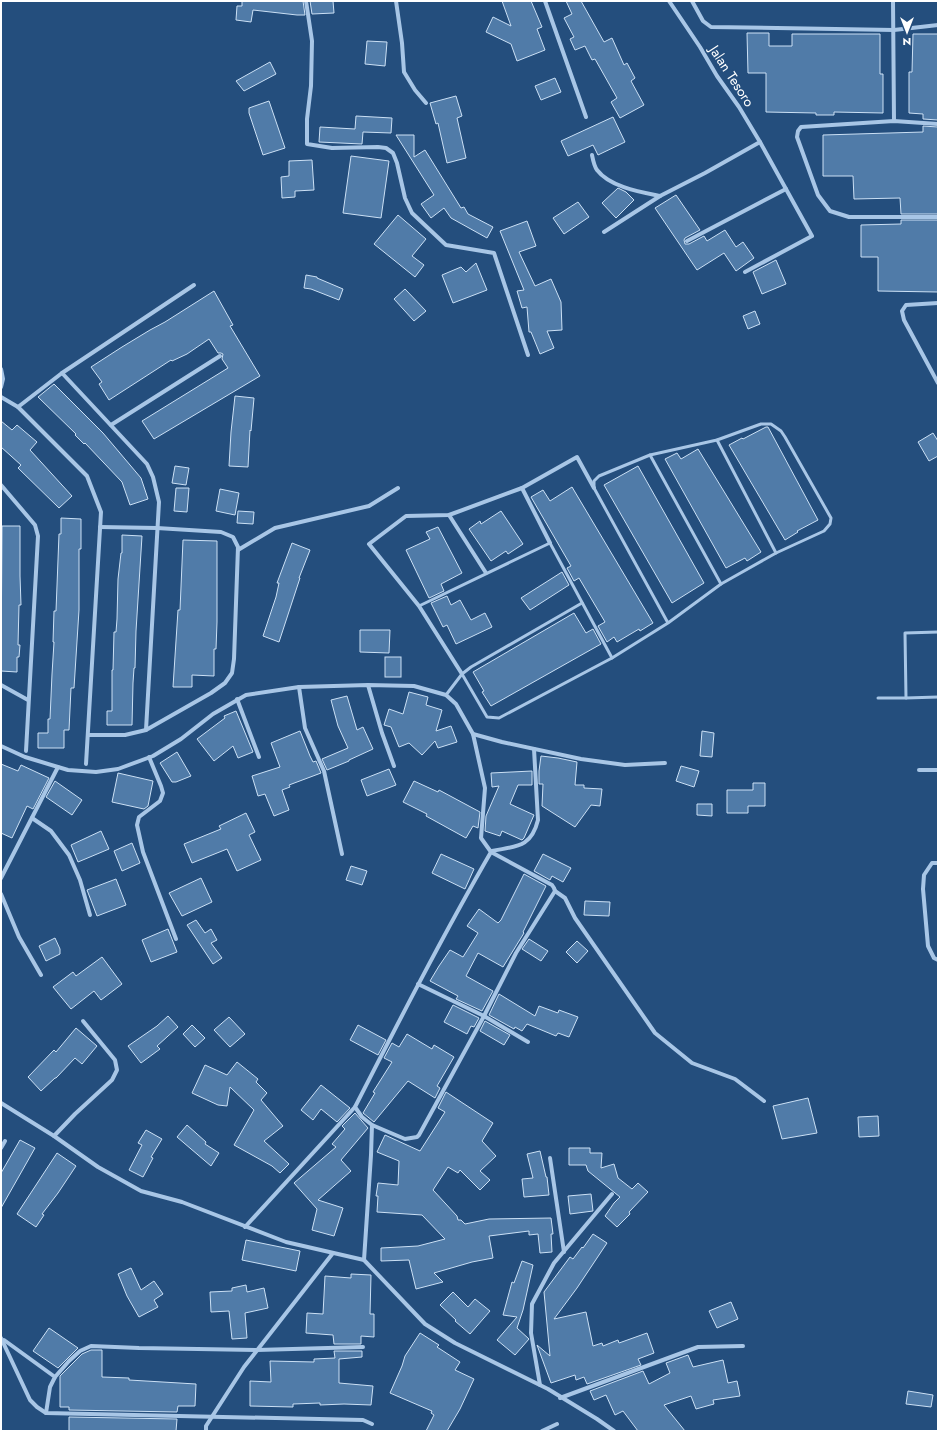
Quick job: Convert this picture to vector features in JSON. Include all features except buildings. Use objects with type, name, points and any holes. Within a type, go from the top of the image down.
[{"type":"street","points":[[306,1],[312,41],[311,86],[307,119],[308,144],[332,148],[378,147],[386,148],[393,153],[397,163],[405,198],[412,214],[446,245],[494,253],[528,355]]},
{"type":"street","points":[[396,1],[402,43],[404,72],[415,90],[426,103]]},
{"type":"street","points":[[545,1],[586,117]]},
{"type":"street","name":"Jalan Tesoro","points":[[669,1],[700,47],[717,76],[739,107],[812,236],[745,272]]},
{"type":"street","points":[[692,1],[703,21],[711,26],[894,30],[938,25]]},
{"type":"street","points":[[893,1],[894,121]]},
{"type":"street","points":[[938,124],[894,121],[801,127],[798,131],[797,137],[818,195],[830,210],[849,217],[938,217]]},
{"type":"street","points":[[604,232],[660,196],[760,142]]},
{"type":"street","points":[[592,155],[596,168],[609,180],[633,191],[660,196]]},
{"type":"street","points":[[687,241],[786,189]]},
{"type":"street","points":[[18,407],[62,373],[194,285]]},
{"type":"street","points":[[938,303],[906,305],[902,311],[904,320],[938,383]]},
{"type":"street","points":[[110,425],[220,356]]},
{"type":"street","points":[[1,369],[3,379],[1,387]]},
{"type":"street","points":[[62,373],[148,464],[158,497],[146,730]]},
{"type":"street","points":[[1,397],[18,407],[87,476],[101,512],[89,735],[86,764]]},
{"type":"street","points":[[462,674],[418,606],[369,544],[406,516],[449,515],[522,488],[577,457],[594,488]]},
{"type":"street","points":[[1,485],[35,525],[38,536],[26,751]]},
{"type":"street","points":[[238,550],[275,528],[369,506],[398,488]]},
{"type":"street","points":[[522,488],[550,543]]},
{"type":"street","points":[[449,515],[486,573]]},
{"type":"street","points":[[89,735],[125,735],[146,730],[211,693],[225,683],[232,673],[234,659],[238,547],[233,537],[221,532],[157,528],[100,527]]},
{"type":"street","points":[[1,685],[28,700]]},
{"type":"street","points":[[368,685],[382,733],[394,766]]},
{"type":"street","points":[[1,746],[25,757],[68,770],[96,772],[118,769],[149,758],[181,739],[213,714],[246,695],[299,687],[368,685],[414,686],[446,694],[456,704],[473,734],[485,788],[481,838],[491,852],[552,885],[555,891],[565,898],[575,918],[655,1033],[692,1063],[735,1079],[764,1102]]},
{"type":"street","points":[[299,687],[305,728],[324,771],[342,854]]},
{"type":"street","points":[[237,699],[259,756]]},
{"type":"street","points":[[473,734],[580,759],[625,765],[665,763]]},
{"type":"street","points":[[245,1227],[355,1107],[418,984],[491,852],[525,843],[536,828],[538,820],[534,749]]},
{"type":"street","points":[[149,758],[163,794],[160,802],[139,817],[137,825],[143,852],[176,939]]},
{"type":"street","points":[[1,878],[58,767]]},
{"type":"street","points":[[919,770],[938,770]]},
{"type":"street","points":[[32,818],[51,831],[69,855],[80,880],[90,914]]},
{"type":"street","points":[[938,863],[932,863],[924,875],[923,888],[928,946],[934,958],[938,960]]},
{"type":"street","points":[[355,1107],[362,1117],[372,1124],[405,1139],[417,1137],[484,1016],[516,953],[555,891]]},
{"type":"street","points":[[1,894],[18,937],[41,975]]},
{"type":"street","points":[[418,984],[484,1016],[528,1042]]},
{"type":"street","points":[[54,1136],[74,1114],[112,1080],[117,1070],[115,1060],[83,1021]]},
{"type":"street","points":[[1,1103],[54,1136],[98,1167],[141,1191],[182,1202],[286,1242],[364,1260],[425,1324],[454,1343],[540,1385],[597,1419],[614,1431]]},
{"type":"street","points":[[364,1260],[372,1124]]},
{"type":"street","points":[[1,1148],[5,1141]]},
{"type":"street","points":[[550,1158],[564,1252]]},
{"type":"street","points":[[540,1385],[531,1333],[532,1304],[554,1263],[612,1194]]},
{"type":"street","points":[[206,1431],[206,1426],[244,1367],[333,1253]]},
{"type":"street","points":[[2,1338],[56,1377]]},
{"type":"street","points":[[2,1338],[30,1400],[46,1413],[363,1420],[372,1424]]},
{"type":"street","points":[[46,1413],[50,1387],[56,1377],[69,1361],[80,1351],[91,1346],[257,1350],[364,1347]]},
{"type":"street","points":[[560,1398],[698,1347],[743,1346]]},
{"type":"street","points":[[542,1431],[556,1424]]},
{"type":"lane","points":[[462,674],[487,717],[498,718],[612,658],[668,623],[721,584],[776,553],[824,531],[830,524],[831,518],[781,430],[771,424],[761,424],[716,440],[650,455],[599,476],[594,481],[594,488],[668,623]]},
{"type":"lane","points":[[716,440],[776,553]]},
{"type":"lane","points":[[650,455],[721,584]]},
{"type":"lane","points":[[418,606],[550,543],[612,658]]},
{"type":"lane","points":[[446,694],[462,674],[471,667],[582,603]]},
{"type":"lane","points":[[906,698],[905,632],[938,632]]},
{"type":"lane","points":[[878,698],[938,697]]}]
